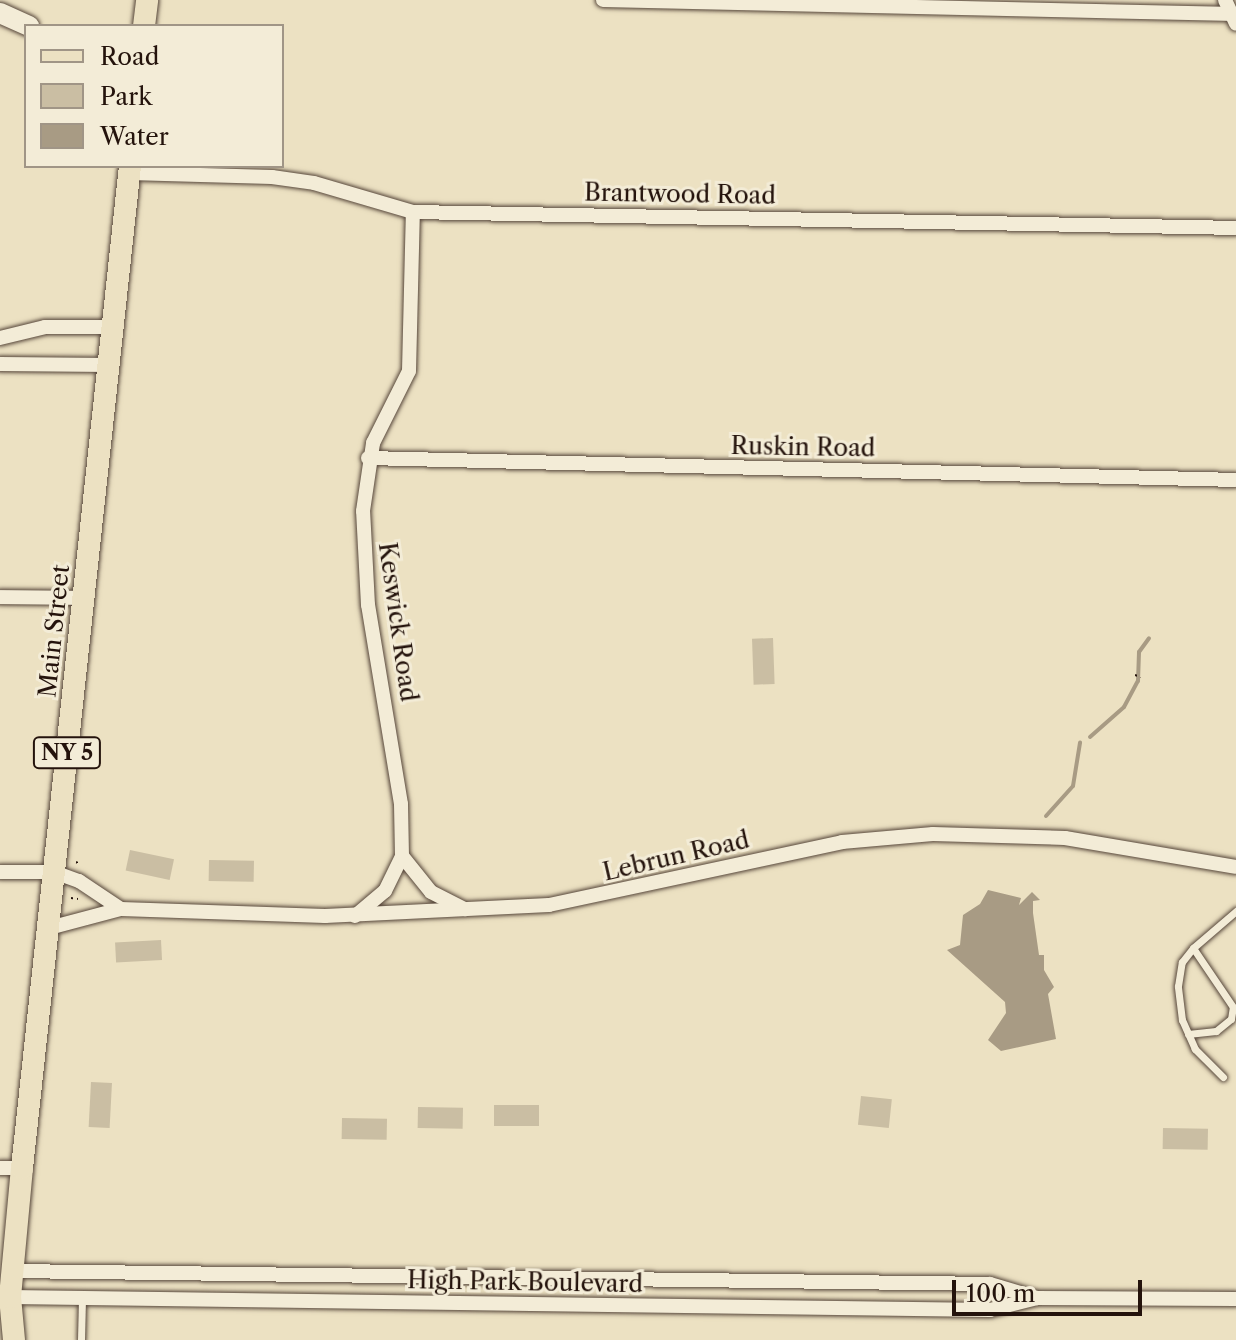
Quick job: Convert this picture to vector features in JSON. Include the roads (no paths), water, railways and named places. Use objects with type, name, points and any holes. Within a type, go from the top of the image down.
[{"type":"main road","points":[[144,24],[147,0]]},
{"type":"main road","name":"Main Street","points":[[14,1340],[10,1297],[11,1168],[49,928],[129,170]]},
{"type":"street","points":[[603,0],[1232,13]]},
{"type":"street","points":[[0,13],[25,24]]},
{"type":"street","name":"Brantwood Road","points":[[129,170],[272,177],[314,183],[413,212],[1236,228]]},
{"type":"street","name":"Keswick Road","points":[[355,916],[385,891],[402,856],[401,804],[363,562],[368,458],[409,371],[413,212]]},
{"type":"street","points":[[0,338],[45,327],[113,327]]},
{"type":"street","points":[[0,364],[109,365]]},
{"type":"street","name":"Ruskin Road","points":[[368,458],[1236,480]]},
{"type":"street","points":[[0,597],[84,598]]},
{"type":"street","name":"Lebrun Road","points":[[49,928],[121,909],[355,916],[472,911],[597,897],[842,842],[918,835],[1065,838],[1236,867]]},
{"type":"street","points":[[402,856],[431,892],[472,911]]},
{"type":"street","points":[[0,872],[54,872],[84,884],[121,909]]},
{"type":"street","name":"High Park Boulevard","points":[[12,1271],[990,1284],[1037,1298]]},
{"type":"street","points":[[171,1298],[172,1273]]},
{"type":"street","points":[[550,1304],[551,1278]]},
{"type":"street","name":"High Park Boulevard","points":[[10,1297],[990,1310],[1037,1298],[1236,1299]]},
{"type":"lane","points":[[1223,1077],[1195,1049],[1188,1034],[1178,986],[1182,962],[1193,948],[1236,911]]},
{"type":"lane","points":[[1188,1034],[1216,1031],[1231,1019],[1233,1007],[1193,948]]},
{"type":"lane","points":[[81,1340],[82,1298]]},
{"type":"water","points":[[988,890],[1021,898],[1019,905],[1032,892],[1040,900],[1033,901],[1033,913],[1039,955],[1044,955],[1044,970],[1054,987],[1048,994],[1056,1039],[1001,1051],[988,1040],[1006,1013],[1005,1002],[947,950],[960,945],[963,915],[980,904]]},
{"type":"waterway","points":[[1090,737],[1124,707],[1138,681],[1139,652],[1149,638]]},
{"type":"waterway","points":[[1046,816],[1073,786],[1080,743]]}]
